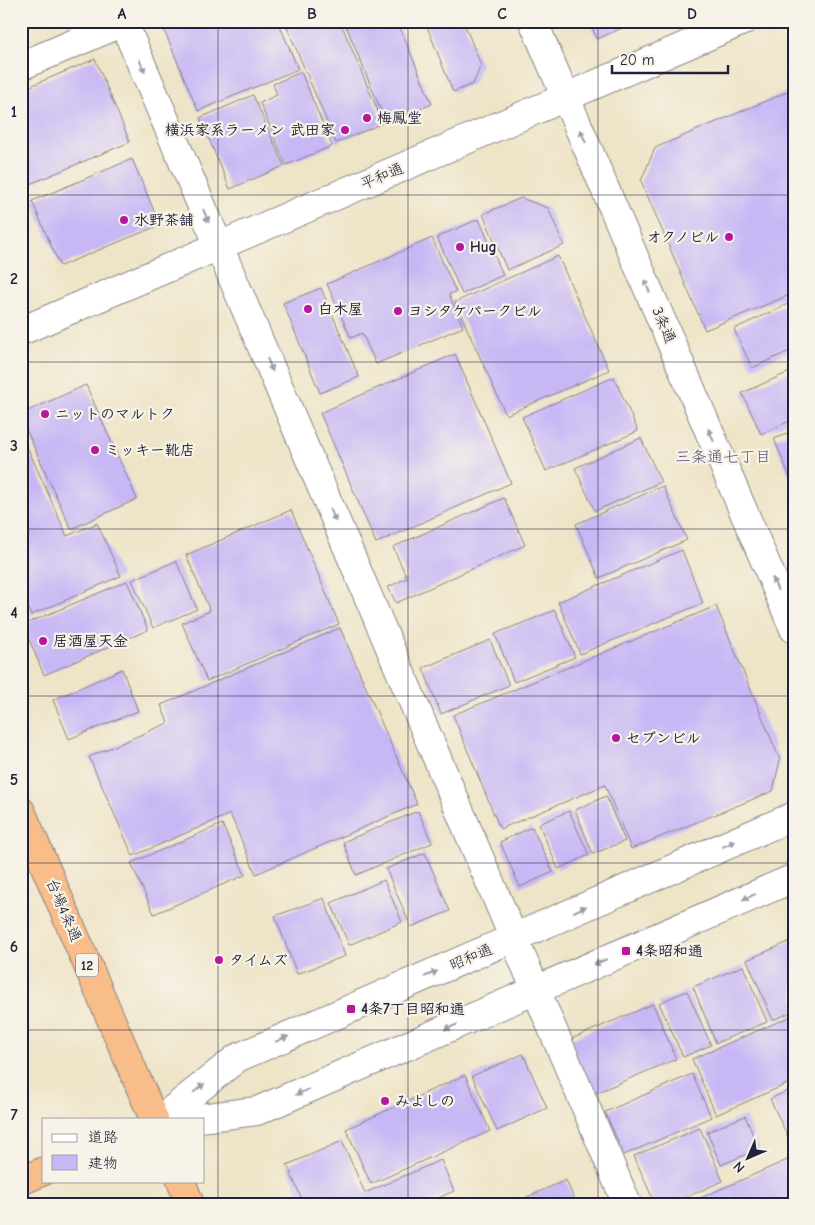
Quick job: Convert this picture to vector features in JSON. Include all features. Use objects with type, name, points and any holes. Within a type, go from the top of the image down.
[{"type":"highway","name":"台場4条通","points":[[21,810],[154,1118]]},
{"type":"highway","points":[[21,1181],[42,1172]]},
{"type":"highway","points":[[181,1182],[190,1204]]},
{"type":"street","name":"3条通","points":[[534,21],[794,629]]},
{"type":"street","name":"平和通","points":[[21,331],[743,21]]},
{"type":"street","points":[[21,66],[124,22],[627,1204]]},
{"type":"street","name":"昭和通","points":[[162,1118],[237,1058],[794,816]]},
{"type":"street","points":[[200,1118],[257,1111],[794,878]]},
{"type":"building","points":[[171,21],[278,21],[298,69],[198,111],[162,25]]},
{"type":"building","points":[[294,21],[340,21],[383,123],[336,143],[286,25]]},
{"type":"building","points":[[344,21],[397,21],[432,104],[386,123]]},
{"type":"building","points":[[431,21],[463,21],[481,65],[473,84],[453,92],[426,24]]},
{"type":"building","points":[[589,21],[638,21],[597,39]]},
{"type":"building","points":[[95,59],[130,142],[25,186],[21,177],[21,90]]},
{"type":"building","points":[[301,72],[332,146],[286,165],[260,103],[277,95],[273,84]]},
{"type":"building","name":"オクノビル","points":[[794,89],[794,293],[705,330],[641,181],[655,148]]},
{"type":"building","points":[[253,95],[284,166],[230,189],[200,118]]},
{"type":"building","points":[[132,159],[160,225],[60,266],[32,201]]},
{"type":"building","points":[[521,198],[548,208],[564,245],[507,270],[483,214]]},
{"type":"building","points":[[479,219],[503,275],[462,294],[437,237]]},
{"type":"building","name":"ヨシタケパークビル","points":[[432,238],[456,292],[449,294],[463,327],[376,364],[362,333],[351,338],[327,284]]},
{"type":"building","points":[[558,256],[609,370],[506,415],[455,302]]},
{"type":"building","points":[[321,288],[359,377],[320,393],[283,303]]},
{"type":"building","points":[[794,301],[794,349],[752,368],[734,329]]},
{"type":"building","points":[[455,354],[511,483],[376,543],[320,413]]},
{"type":"building","points":[[794,370],[794,419],[761,434],[742,393]]},
{"type":"building","points":[[614,377],[638,431],[546,471],[522,417]]},
{"type":"building","points":[[86,385],[137,499],[71,529],[21,418],[21,414]]},
{"type":"building","points":[[794,431],[794,487],[774,439]]},
{"type":"building","points":[[21,433],[67,536],[97,523],[121,576],[31,615],[21,593]]},
{"type":"building","points":[[641,438],[661,482],[595,511],[575,468]]},
{"type":"building","points":[[663,486],[687,540],[599,578],[576,524]]},
{"type":"building","points":[[504,498],[525,545],[396,603],[388,587],[407,578],[393,547]]},
{"type":"building","points":[[291,510],[339,624],[207,681],[182,623],[210,611],[186,555]]},
{"type":"building","points":[[682,550],[703,603],[580,654],[558,602]]},
{"type":"building","points":[[176,561],[197,609],[153,628],[132,580]]},
{"type":"building","points":[[127,581],[148,630],[44,675],[23,625]]},
{"type":"building","name":"セブンビル","points":[[716,606],[780,760],[773,791],[631,849],[605,785],[500,829],[453,715]]},
{"type":"building","points":[[555,610],[575,657],[514,682],[495,634]]},
{"type":"building","points":[[340,628],[417,804],[256,874],[230,814],[133,856],[89,757],[168,723],[161,705]]},
{"type":"building","points":[[490,640],[509,685],[441,714],[423,668]]},
{"type":"building","points":[[122,669],[138,711],[69,739],[53,700]]},
{"type":"building","points":[[606,796],[625,841],[593,854],[575,810]]},
{"type":"building","points":[[418,811],[432,843],[356,875],[343,842]]},
{"type":"building","points":[[569,811],[589,855],[558,869],[539,824]]},
{"type":"building","points":[[222,824],[245,875],[154,914],[131,863]]},
{"type":"building","points":[[532,827],[553,872],[520,887],[500,842]]},
{"type":"building","points":[[425,853],[450,911],[411,927],[386,869]]},
{"type":"building","points":[[384,880],[402,922],[349,945],[331,903]]},
{"type":"building","points":[[324,898],[345,956],[297,974],[275,916]]},
{"type":"building","points":[[793,940],[794,1011],[773,1020],[747,960]]},
{"type":"building","points":[[743,966],[767,1022],[716,1043],[693,987]]},
{"type":"building","points":[[687,991],[711,1045],[683,1057],[659,1003]]},
{"type":"building","points":[[653,1004],[676,1059],[591,1095],[569,1040]]},
{"type":"building","points":[[794,1015],[794,1081],[716,1115],[692,1059]]},
{"type":"building","points":[[523,1054],[547,1108],[497,1131],[472,1076]]},
{"type":"building","points":[[692,1074],[711,1117],[624,1155],[605,1112]]},
{"type":"building","points":[[465,1075],[490,1131],[371,1184],[346,1129]]},
{"type":"building","points":[[794,1088],[794,1150],[770,1099]]},
{"type":"building","points":[[745,1116],[759,1149],[721,1165],[707,1132]]},
{"type":"building","points":[[700,1128],[723,1181],[670,1204],[655,1204],[634,1156]]},
{"type":"building","points":[[342,1141],[365,1193],[441,1160],[454,1191],[427,1204],[304,1204],[287,1165]]},
{"type":"building","points":[[794,1157],[794,1204],[687,1204]]},
{"type":"building","points":[[566,1180],[576,1204],[511,1204]]},
{"type":"place","name":"梅鳳堂","points":[[367,118]]},
{"type":"place","name":"横浜家系ラーメン 武田家","points":[[345,130]]},
{"type":"place","name":"水野茶舗","points":[[124,220]]},
{"type":"place","name":"オクノビル","points":[[729,237]]},
{"type":"place","name":"Hug","points":[[460,247]]},
{"type":"place","name":"白木屋","points":[[308,309]]},
{"type":"place","name":"ヨシタケパークビル","points":[[398,311]]},
{"type":"place","name":"ニットのマルトク","points":[[45,414]]},
{"type":"place","name":"ミッキー靴店","points":[[95,450]]},
{"type":"place","name":"居酒屋天金","points":[[43,641]]},
{"type":"place","name":"セブンビル","points":[[616,738]]},
{"type":"place","name":"4条昭和通","points":[[626,951]]},
{"type":"place","name":"タイムズ","points":[[219,960]]},
{"type":"place","name":"4条7丁目昭和通","points":[[351,1009]]},
{"type":"place","name":"みよしの","points":[[385,1101]]},
{"type":"district","name":"三条通七丁目","points":[[723,457]]}]
